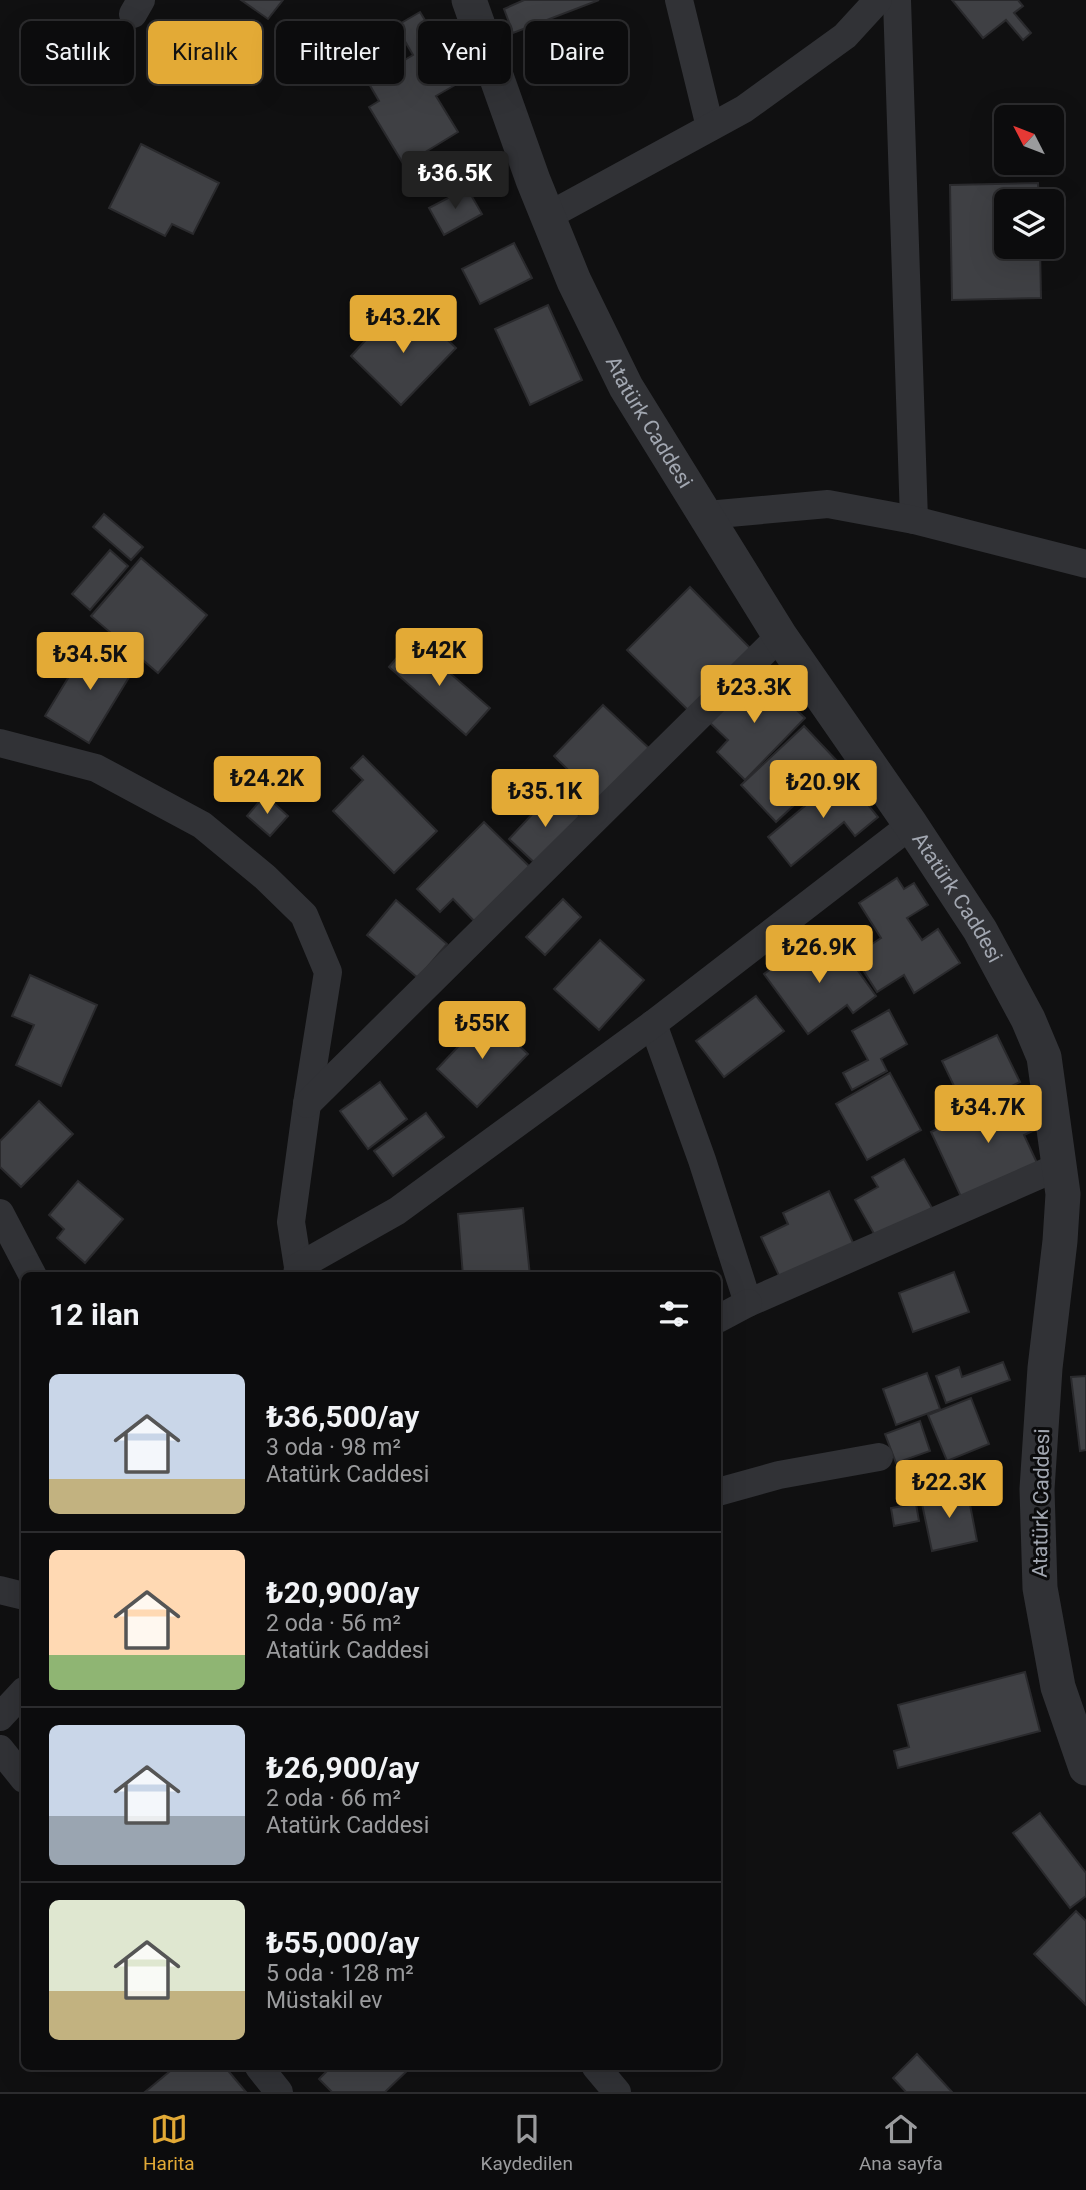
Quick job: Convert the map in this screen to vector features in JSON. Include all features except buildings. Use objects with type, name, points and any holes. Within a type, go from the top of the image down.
[{"type":"street","name":"Atatürk Caddesi","points":[[469,0],[533,180],[574,282],[626,387],[780,636],[980,930],[1028,1019],[1044,1058],[1063,1194],[1045,1368],[1037,1489],[1040,1588],[1058,1687],[1086,1768]]},
{"type":"street","points":[[679,0],[710,127]]},
{"type":"street","points":[[548,216],[744,108],[845,36],[878,0]]},
{"type":"street","points":[[897,0],[914,520]]},
{"type":"street","points":[[707,515],[828,504],[914,520],[1086,564]]},
{"type":"street","points":[[307,1104],[780,636]]},
{"type":"street","points":[[0,744],[96,768],[202,825],[265,877],[304,915],[328,972],[291,1222],[297,1272],[397,1211],[653,1024],[911,825]]},
{"type":"street","points":[[653,1024],[702,1160],[748,1303]]},
{"type":"street","points":[[721,1317],[748,1303],[1060,1166]]},
{"type":"street","points":[[0,1213],[31,1272]]},
{"type":"street","points":[[721,1491],[779,1475],[879,1457]]},
{"type":"street","points":[[0,1590],[21,1595]]},
{"type":"street","points":[[0,1717],[21,1694]]},
{"type":"street","points":[[0,1749],[21,1775]]},
{"type":"street","points":[[261,2070],[279,2092]]},
{"type":"street","points":[[599,2070],[617,2092]]}]
